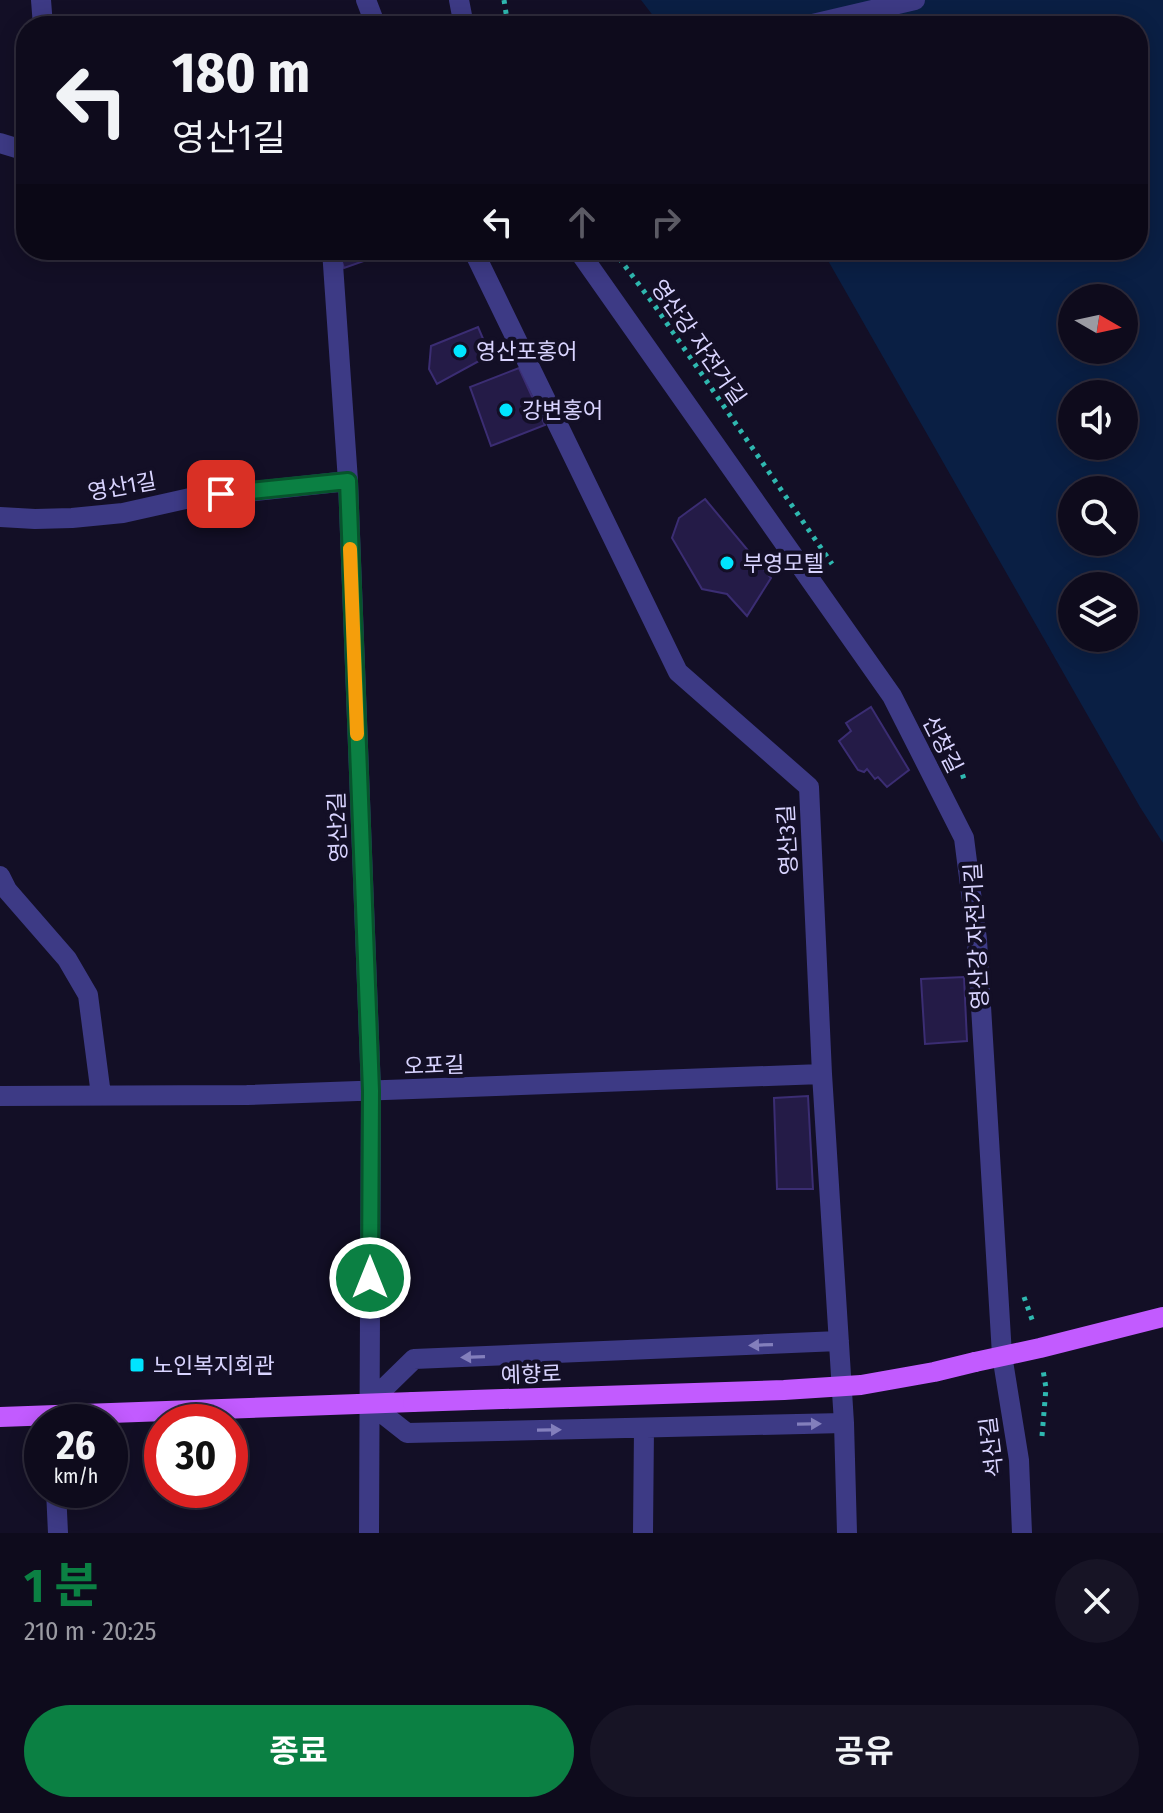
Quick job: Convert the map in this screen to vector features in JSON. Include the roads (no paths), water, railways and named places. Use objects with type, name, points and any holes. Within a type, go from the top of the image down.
[{"type":"main road","name":"예향로","points":[[128,1414],[861,1385],[934,1372],[1163,1317]]},
{"type":"main road","name":"예향로","points":[[0,1417],[24,1417]]},
{"type":"street","points":[[847,16],[915,0]]},
{"type":"street","name":"영산2길","points":[[333,260],[348,481],[371,1091],[369,1533]]},
{"type":"street","name":"영산3길","points":[[478,260],[678,672],[809,787],[822,1074],[844,1423],[847,1533]]},
{"type":"street","name":"선창길","points":[[585,260],[892,696],[964,838],[977,940],[1002,1355]]},
{"type":"street","name":"영산1길","points":[[0,517],[72,518],[123,513],[190,498],[348,481]]},
{"type":"street","points":[[0,876],[7,890],[67,959],[88,995],[101,1095]]},
{"type":"street","name":"오포길","points":[[0,1096],[247,1095],[822,1074]]},
{"type":"street","points":[[839,1341],[414,1359],[369,1403],[407,1433],[844,1423]]},
{"type":"street","name":"석산길","points":[[1002,1355],[1019,1460],[1022,1533]]},
{"type":"street","points":[[643,1533],[644,1428]]},
{"type":"street","points":[[57,1508],[58,1533]]},
{"type":"water","points":[[641,0],[1163,0],[1163,843],[828,260],[1148,260],[1148,16],[653,16]]},
{"type":"place","name":"영산포홍어","points":[[460,351]]},
{"type":"place","name":"강변홍어","points":[[506,410]]},
{"type":"place","name":"부영모텔","points":[[727,563]]},
{"type":"place","name":"노인복지회관","points":[[137,1365]]}]
